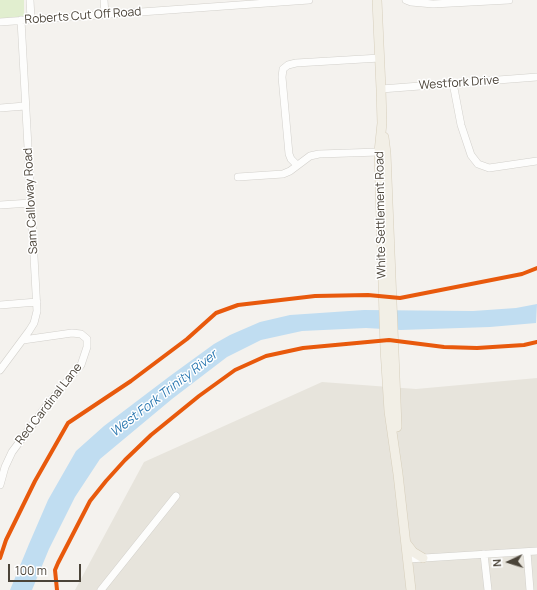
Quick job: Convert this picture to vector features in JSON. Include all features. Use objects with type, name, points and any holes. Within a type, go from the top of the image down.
[{"type":"main road","name":"White Settlement Road","points":[[377,0],[382,89],[382,123],[379,152],[383,169],[389,349],[398,474],[411,590]]},
{"type":"main road","name":"White Settlement Road","points":[[382,123],[386,153],[383,169]]},
{"type":"main road","points":[[406,543],[413,552],[423,558]]},
{"type":"street","points":[[30,0],[31,19]]},
{"type":"street","points":[[104,0],[104,14]]},
{"type":"street","name":"Roberts Cut Off Road","points":[[0,22],[309,0]]},
{"type":"street","points":[[406,0],[411,2],[433,4],[509,0]]},
{"type":"street","name":"Sam Calloway Road","points":[[0,370],[34,323],[37,311],[20,20]]},
{"type":"street","points":[[297,165],[291,159],[289,154],[282,77],[283,69],[288,65],[296,63],[380,58]]},
{"type":"street","name":"Westfork Drive","points":[[382,89],[537,77]]},
{"type":"street","points":[[453,83],[459,118],[465,139],[471,155],[478,164],[489,168],[537,161]]},
{"type":"street","points":[[0,108],[26,106]]},
{"type":"street","points":[[238,177],[283,174],[290,171],[310,156],[319,154],[379,152]]},
{"type":"street","points":[[0,205],[31,203]]},
{"type":"street","points":[[0,305],[37,302]]},
{"type":"street","name":"Red Cardinal Lane","points":[[0,485],[5,467],[12,452],[50,400],[81,365],[87,347],[87,339],[82,334],[72,333],[23,340]]},
{"type":"street","points":[[101,590],[176,496]]},
{"type":"street","points":[[408,559],[537,551]]},
{"type":"street","points":[[527,552],[530,590]]},
{"type":"street","points":[[484,554],[488,590]]},
{"type":"shaded area","points":[[537,378],[537,590],[75,590],[144,462],[322,382],[416,389]]},
{"type":"green space","points":[[0,0],[24,0],[24,17],[0,19]]},
{"type":"water","name":"West Fork Trinity River","points":[[537,304],[536,323],[490,327],[401,330],[366,328],[302,331],[261,340],[227,357],[172,399],[100,459],[75,497],[49,549],[32,590],[10,590],[48,500],[76,451],[104,426],[170,376],[214,344],[230,335],[260,322],[290,315],[364,310],[473,311],[516,308]]},
{"type":"cycle path","points":[[0,558],[6,540],[35,481],[68,423],[131,381],[187,339],[216,313],[238,305],[315,296],[368,295],[400,298],[522,274],[537,268]]},
{"type":"cycle path","points":[[57,590],[55,570],[58,563],[90,501],[106,481],[151,435],[199,396],[235,370],[266,356],[303,348],[389,340],[444,347],[477,348],[524,345],[537,342]]}]
